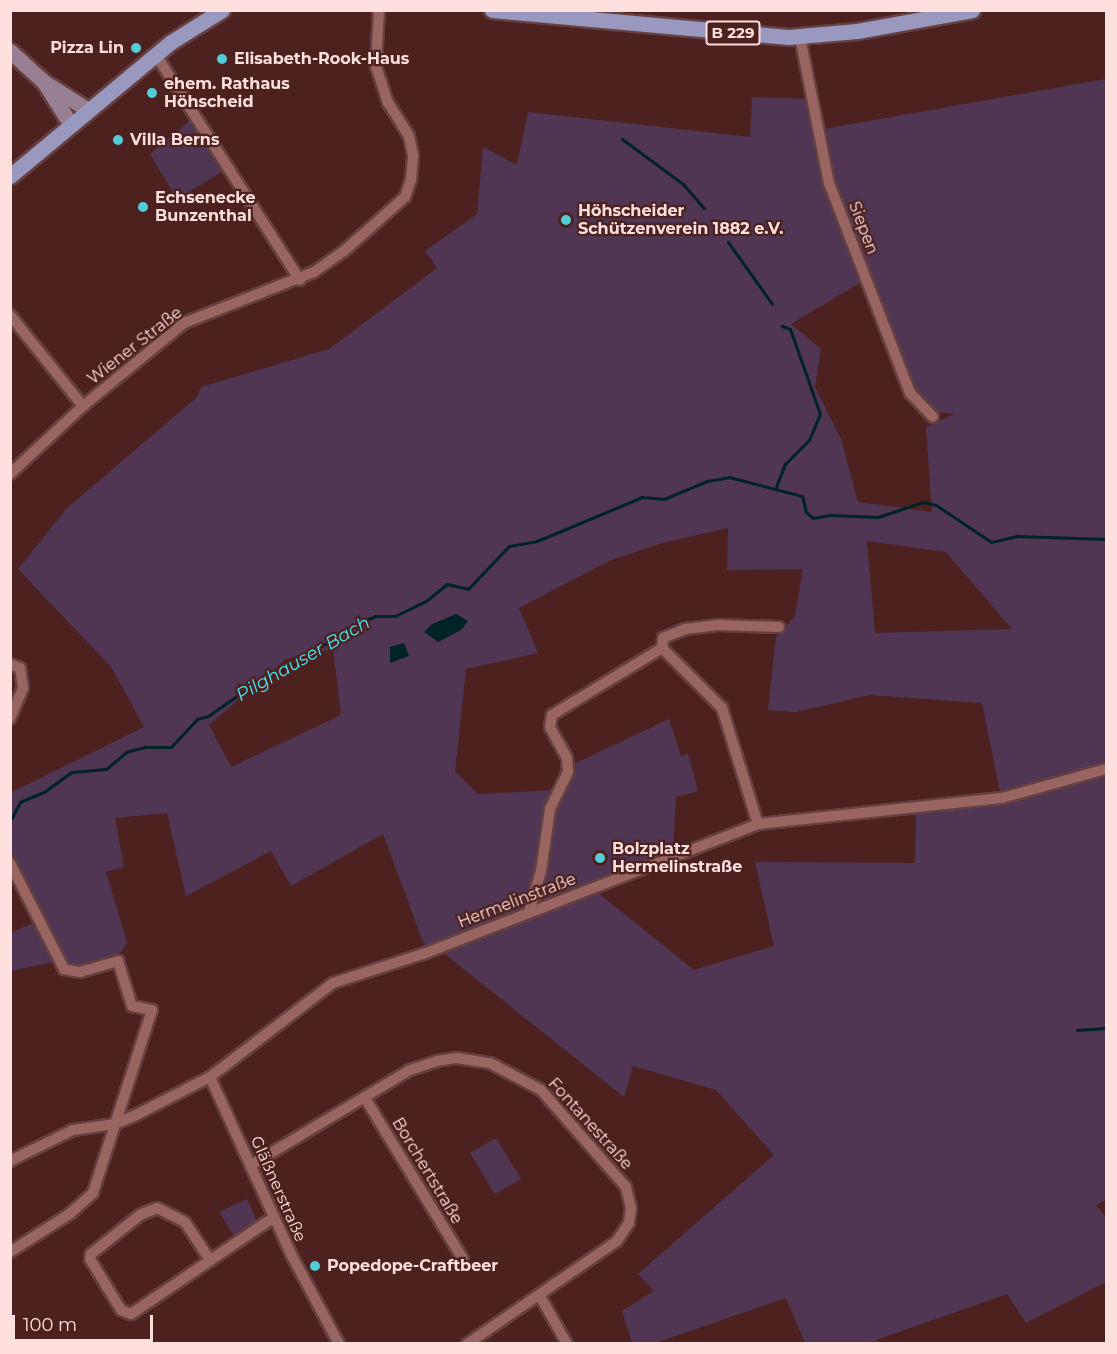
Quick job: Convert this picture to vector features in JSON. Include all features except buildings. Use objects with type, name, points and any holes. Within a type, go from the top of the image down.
[{"type":"main road","points":[[10,176],[156,55],[195,25],[222,10]]},
{"type":"main road","name":"B 229","points":[[492,10],[800,37],[857,31],[972,10]]},
{"type":"main road","points":[[10,51],[44,82],[88,110]]},
{"type":"main road","points":[[44,82],[71,125]]},
{"type":"street","name":"Wiener Straße","points":[[10,474],[83,406],[184,323],[300,280],[344,251],[384,218],[405,197],[411,180],[412,146],[388,104],[375,65],[378,10]]},
{"type":"street","name":"Siepen","points":[[800,37],[829,183],[910,393],[933,417]]},
{"type":"street","points":[[156,55],[300,280]]},
{"type":"street","points":[[10,315],[83,406]]},
{"type":"street","points":[[662,648],[663,638],[685,629],[716,625],[779,627]]},
{"type":"street","points":[[662,648],[705,687],[722,708],[758,824]]},
{"type":"street","points":[[529,912],[541,871],[550,808],[568,772],[567,758],[550,728],[552,715],[662,648]]},
{"type":"street","points":[[10,664],[20,668],[23,687],[10,718]]},
{"type":"street","name":"Hermelinstraße","points":[[10,1161],[80,1128],[114,1124],[210,1077],[333,984],[758,824],[1002,798],[1107,769]]},
{"type":"street","points":[[10,863],[64,969],[80,972],[118,961],[132,1006],[152,1010],[98,1180],[86,1202],[10,1252]]},
{"type":"street","name":"Fontanestraße","points":[[251,1165],[410,1070],[437,1061],[472,1059],[524,1079],[541,1090],[626,1187],[631,1215],[618,1241],[467,1344]]},
{"type":"street","name":"Gläßnerstraße","points":[[210,1077],[274,1217],[339,1344]]},
{"type":"street","name":"Borchertstraße","points":[[365,1098],[463,1259]]},
{"type":"street","points":[[210,1260],[185,1222],[157,1208],[140,1215],[90,1258],[127,1315],[210,1260],[274,1217]]},
{"type":"street","points":[[540,1296],[567,1344]]},
{"type":"shaded area","points":[[1106,79],[1106,1200],[1096,1205],[1106,1217],[1106,1282],[1026,1323],[1007,1294],[876,1340],[877,1343],[805,1343],[786,1298],[655,1343],[632,1343],[622,1311],[654,1291],[638,1274],[774,1155],[716,1090],[633,1066],[624,1097],[441,951],[597,892],[694,970],[774,946],[755,862],[915,863],[916,812],[1002,802],[982,703],[870,695],[796,712],[768,710],[776,637],[795,616],[803,569],[727,570],[728,528],[662,543],[611,560],[519,608],[538,653],[466,669],[455,771],[478,794],[557,790],[572,765],[669,719],[681,756],[688,754],[698,791],[676,797],[673,853],[425,947],[383,834],[291,886],[271,851],[186,896],[167,813],[115,818],[124,867],[106,872],[127,943],[119,955],[73,967],[61,955],[23,873],[11,880],[10,793],[144,727],[112,668],[18,569],[66,509],[197,397],[201,387],[329,349],[437,268],[425,251],[477,214],[483,147],[517,165],[528,112],[750,137],[752,97],[807,99],[813,131]],"holes":[[[870,277],[915,391],[937,412],[955,414],[926,427],[932,512],[858,502],[841,439],[815,387],[821,349],[791,324]],[[867,541],[946,552],[1012,629],[875,633]],[[333,649],[341,715],[231,767],[209,725],[286,659]]]},
{"type":"shaded area","points":[[193,118],[225,170],[177,199],[150,154]]},
{"type":"shaded area","points":[[36,922],[53,962],[11,971],[11,979],[10,933]]},
{"type":"shaded area","points":[[496,1138],[521,1179],[495,1194],[470,1153]]},
{"type":"shaded area","points":[[247,1199],[257,1222],[234,1236],[219,1212]]},
{"type":"water","points":[[456,614],[468,621],[461,630],[438,642],[424,632],[432,624]]},
{"type":"water","points":[[404,643],[409,656],[390,663],[390,647]]},
{"type":"waterway","points":[[622,139],[683,184],[704,208]]},
{"type":"waterway","points":[[728,242],[772,304]]},
{"type":"waterway","points":[[776,487],[785,464],[809,440],[820,414],[790,329],[782,326]]},
{"type":"waterway","name":"Pilghauser Bach","points":[[10,821],[20,802],[44,792],[72,772],[106,769],[126,752],[145,747],[171,747],[197,719],[208,716],[254,684],[293,665],[352,626],[375,616],[395,616],[426,601],[447,584],[468,589],[509,546],[537,541],[642,497],[664,499],[707,481],[729,477],[802,496],[806,512],[813,518],[830,515],[878,517],[923,502],[936,505],[991,542],[1018,536],[1106,539]]},
{"type":"waterway","points":[[1077,1030],[1106,1028]]},
{"type":"place","name":"Pizza Lin","points":[[136,48]]},
{"type":"place","name":"Elisabeth-Rook-Haus","points":[[222,59]]},
{"type":"place","name":"ehem. Rathaus Höhscheid","points":[[152,93]]},
{"type":"place","name":"Villa Berns","points":[[118,140]]},
{"type":"place","name":"Echsenecke Bunzenthal","points":[[143,207]]},
{"type":"place","name":"Höhscheider Schützenverein 1882 e.V.","points":[[566,220]]},
{"type":"place","name":"Bolzplatz Hermelinstraße","points":[[600,858]]},
{"type":"place","name":"Popedope-Craftbeer","points":[[315,1266]]}]
